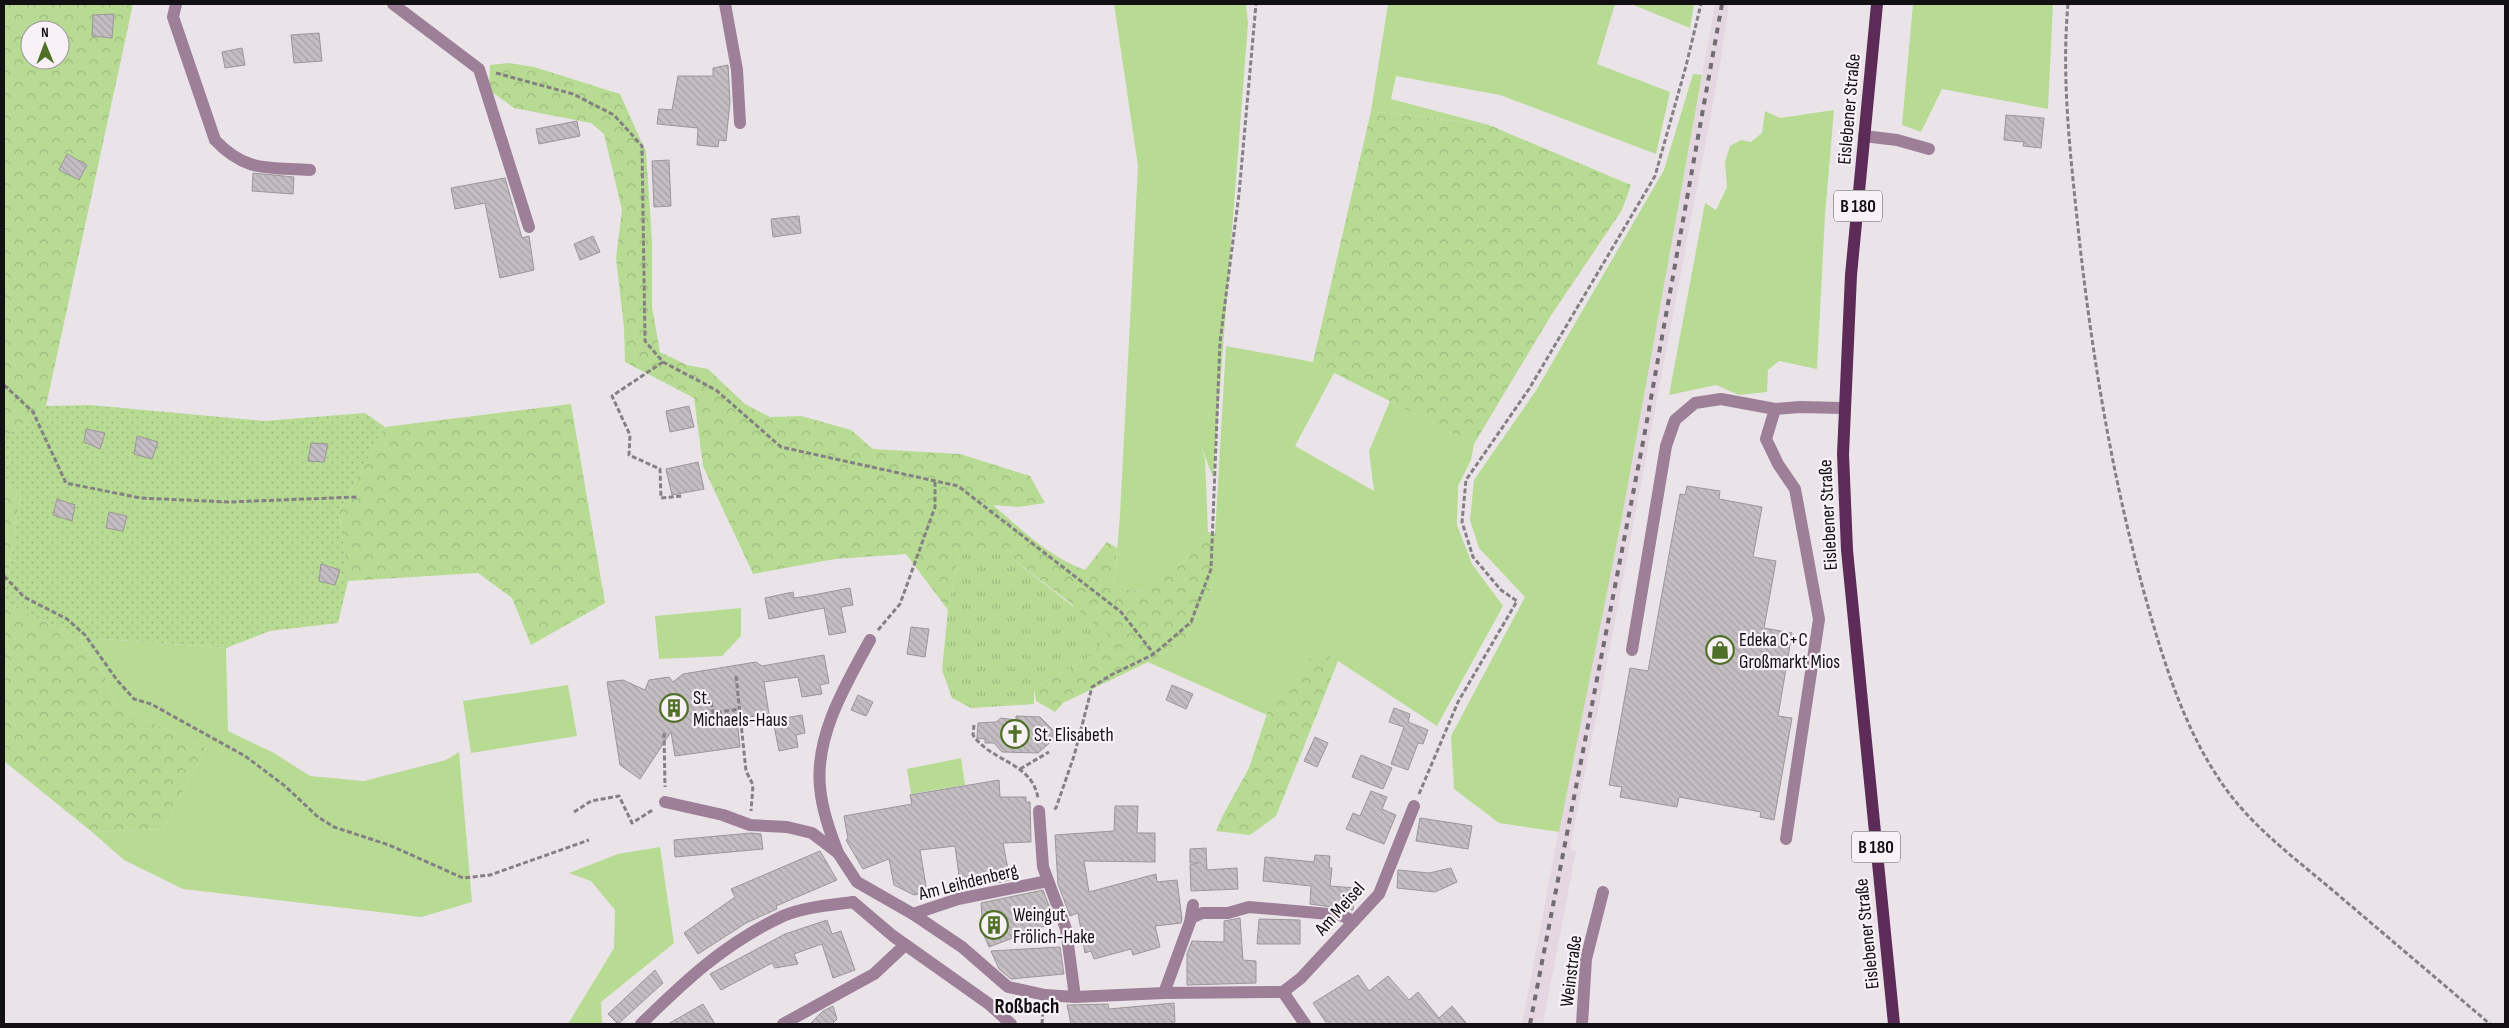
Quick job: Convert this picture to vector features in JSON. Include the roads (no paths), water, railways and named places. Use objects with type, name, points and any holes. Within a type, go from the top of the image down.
[{"type":"main road","name":"Eislebener Straße","points":[[1877,4],[1851,276],[1842,454],[1847,550],[1894,1024]]},
{"type":"street","points":[[176,4],[173,17],[216,140],[227,153],[242,163],[254,166],[310,170]]},
{"type":"street","points":[[393,4],[479,68],[529,227]]},
{"type":"street","points":[[725,4],[737,70],[740,123]]},
{"type":"street","points":[[1864,136],[1897,140],[1929,148]]},
{"type":"street","points":[[1632,650],[1666,446],[1674,420],[1695,403],[1721,399],[1775,410],[1800,407],[1843,408]]},
{"type":"street","points":[[1775,410],[1766,439],[1778,464],[1795,489],[1819,619],[1786,839]]},
{"type":"street","points":[[838,854],[828,828],[820,786],[822,744],[851,677],[870,640]]},
{"type":"street","name":"Am Leihdenberg","points":[[665,802],[723,815],[750,825],[787,827],[812,833],[838,854],[857,882],[913,914],[958,899],[1048,881]]},
{"type":"street","name":"Am Meisel","points":[[1282,992],[1301,978],[1379,894],[1414,806]]},
{"type":"street","points":[[1039,812],[1043,868],[1066,929],[1075,997]]},
{"type":"street","points":[[854,902],[857,882]]},
{"type":"street","name":"Weinstraße","points":[[1582,1024],[1586,959],[1603,892]]},
{"type":"street","points":[[854,902],[905,945],[989,1004],[1011,1024]]},
{"type":"street","points":[[641,1024],[685,981],[720,951],[784,916],[854,902]]},
{"type":"street","points":[[1164,993],[1191,918],[1193,905]]},
{"type":"street","points":[[1191,918],[1202,913],[1228,913],[1249,907],[1340,915],[1354,921]]},
{"type":"street","points":[[913,914],[962,947],[1008,987],[1045,996],[1075,997],[1164,993],[1282,992],[1305,1024]]},
{"type":"street","points":[[783,1024],[828,997],[874,974],[905,945]]},
{"type":"railway","points":[[1530,1024],[1644,437],[1722,4]]},
{"type":"place","name":"Edeka C+C Großmarkt Mios","points":[[1720,650]]},
{"type":"place","name":"St. Michaels-Haus","points":[[674,708]]},
{"type":"place","name":"St. Elisabeth","points":[[1015,734]]},
{"type":"place","name":"Weingut Frölich-Hake","points":[[994,925]]},
{"type":"district","name":"Roßbach","points":[[1027,1006]]}]
